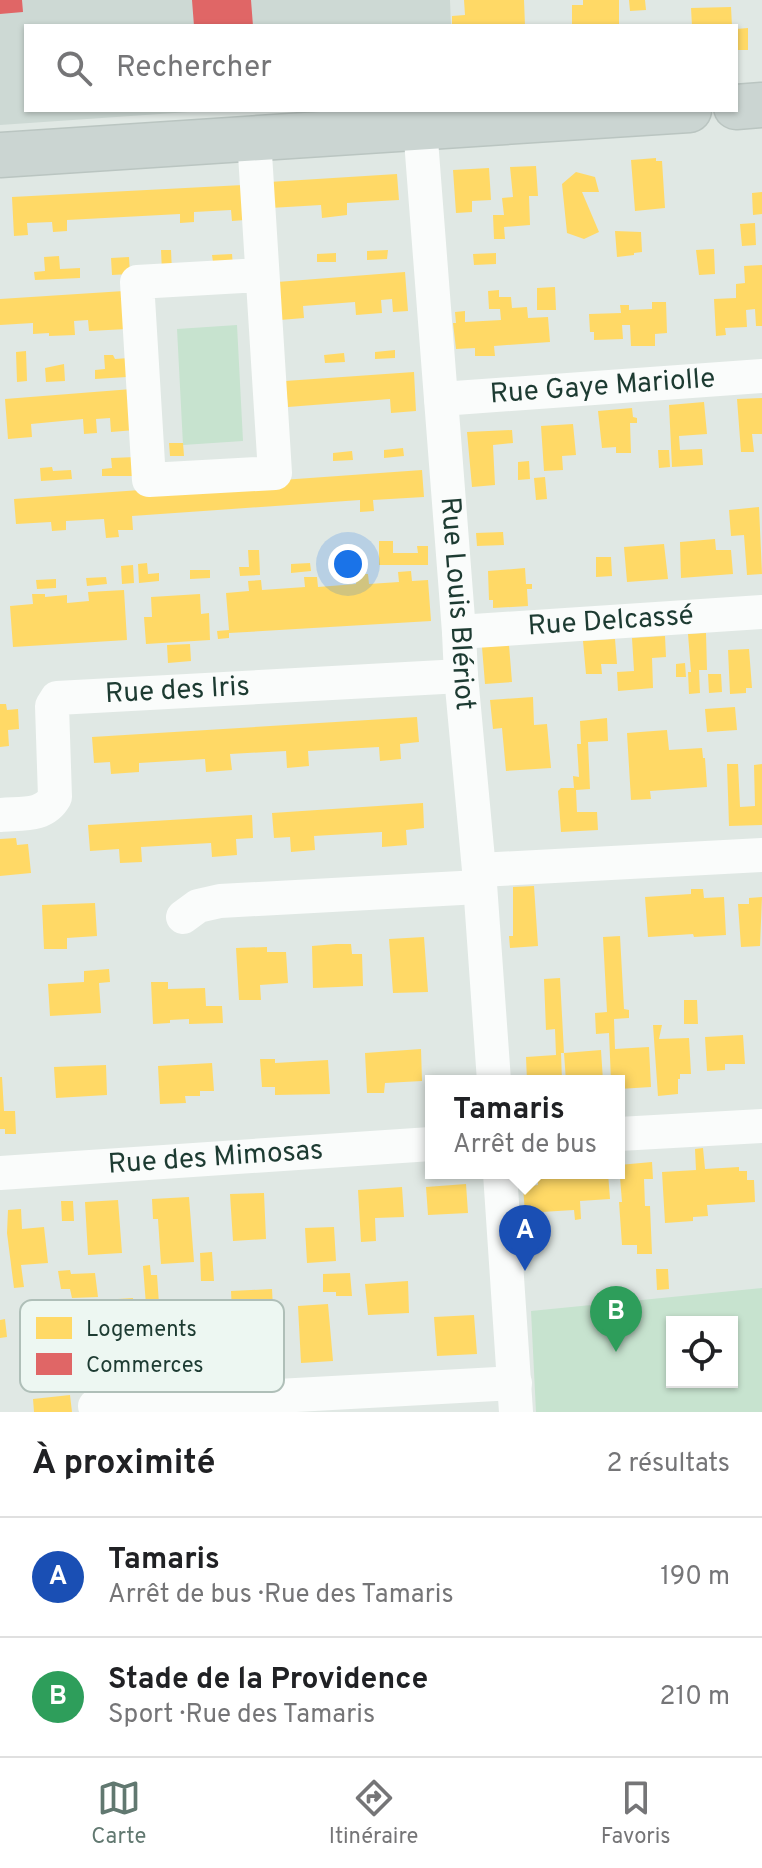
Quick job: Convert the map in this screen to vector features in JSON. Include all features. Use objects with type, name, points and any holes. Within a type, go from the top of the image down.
[{"type":"main road","points":[[738,107],[762,105]]},
{"type":"main road","points":[[0,155],[657,112]]},
{"type":"street","name":"Rue Louis Blériot","points":[[420,127],[494,1075]]},
{"type":"street","points":[[254,138],[275,473],[149,480],[137,282],[262,275]]},
{"type":"street","name":"Rue Gaye Mariolle","points":[[441,399],[762,376]]},
{"type":"street","name":"Rue Delcassé","points":[[459,632],[762,612]]},
{"type":"street","name":"Rue des Iris","points":[[0,815],[44,811],[55,797],[52,706],[57,698],[461,676]]},
{"type":"street","points":[[183,917],[198,906],[220,901],[762,855]]},
{"type":"street","points":[[625,1134],[762,1126]]},
{"type":"street","name":"Rue des Mimosas","points":[[0,1173],[425,1144]]},
{"type":"street","points":[[95,1406],[232,1406],[516,1397],[500,1179]]},
{"type":"shaded area","points":[[0,0],[450,0],[451,24],[24,24],[24,112],[189,112],[0,125]]},
{"type":"green space","points":[[237,325],[243,441],[183,445],[177,329]]},
{"type":"green space","points":[[762,1288],[762,1412],[536,1412],[531,1311]]},
{"type":"building: Logements","points":[[464,0],[524,0],[525,24],[452,24],[452,16],[465,15]]},
{"type":"building: Logements","points":[[583,0],[619,0],[619,24],[572,24],[572,5],[583,5]]},
{"type":"building: Logements","points":[[629,0],[645,0],[646,10],[630,11]]},
{"type":"building: Logements","points":[[731,7],[732,24],[692,24],[691,8]]},
{"type":"building: Logements","points":[[748,28],[748,50],[738,50],[738,29]]},
{"type":"building: Logements","points":[[656,158],[656,161],[662,161],[665,208],[635,211],[631,160]]},
{"type":"building: Logements","points":[[536,166],[538,196],[529,196],[530,225],[504,227],[505,239],[494,239],[493,215],[504,215],[502,198],[513,197],[510,167]]},
{"type":"building: Logements","points":[[489,168],[491,200],[472,201],[472,212],[456,213],[453,170]]},
{"type":"building: Logements","points":[[576,172],[595,177],[599,192],[582,192],[599,232],[584,239],[567,233],[562,184]]},
{"type":"building: Logements","points":[[397,174],[399,200],[347,203],[347,215],[322,218],[321,205],[270,208],[269,182]]},
{"type":"building: Logements","points":[[243,185],[245,220],[232,221],[231,210],[194,212],[194,222],[180,223],[180,214],[67,220],[67,231],[53,232],[52,222],[27,223],[28,235],[14,236],[12,197]]},
{"type":"building: Logements","points":[[762,192],[762,214],[753,215],[752,193]]},
{"type":"building: Logements","points":[[755,223],[756,245],[742,246],[740,224]]},
{"type":"building: Logements","points":[[615,231],[641,232],[642,252],[617,257]]},
{"type":"building: Logements","points":[[714,249],[715,274],[699,275],[696,250]]},
{"type":"building: Logements","points":[[161,250],[171,250],[172,272],[162,272]]},
{"type":"building: Logements","points":[[388,250],[387,259],[367,260],[367,251]]},
{"type":"building: Logements","points":[[336,253],[336,262],[317,262],[317,254]]},
{"type":"building: Logements","points":[[496,253],[496,264],[474,265],[473,254]]},
{"type":"building: Logements","points":[[232,254],[233,267],[214,269],[212,255]]},
{"type":"building: Logements","points":[[59,256],[60,269],[80,268],[80,278],[35,280],[34,272],[45,271],[44,257]]},
{"type":"building: Logements","points":[[129,257],[130,274],[112,275],[111,258]]},
{"type":"building: Logements","points":[[762,265],[762,326],[756,326],[755,309],[746,310],[747,327],[725,328],[726,335],[716,336],[714,299],[736,298],[736,284],[745,283],[744,266]]},
{"type":"building: Logements","points":[[405,272],[408,311],[393,312],[392,299],[381,300],[382,313],[356,315],[355,302],[303,306],[304,318],[280,320],[277,282]]},
{"type":"building: Logements","points":[[555,287],[556,310],[537,310],[537,288]]},
{"type":"building: Logements","points":[[499,290],[499,297],[511,297],[512,308],[527,307],[528,318],[548,317],[550,342],[494,346],[495,356],[475,356],[475,348],[456,349],[455,312],[465,311],[465,322],[501,320],[500,309],[489,309],[488,291]]},
{"type":"building: Logements","points":[[124,291],[127,329],[89,331],[88,320],[74,321],[75,335],[49,336],[49,333],[33,334],[33,323],[0,325],[0,299]]},
{"type":"building: Logements","points":[[652,302],[666,302],[667,333],[655,334],[655,346],[631,346],[630,325],[622,325],[623,339],[594,340],[594,332],[590,332],[589,314],[621,313],[620,305],[629,305],[629,310],[652,309]]},
{"type":"building: Logements","points":[[395,350],[395,358],[375,359],[375,352]]},
{"type":"building: Logements","points":[[26,351],[27,381],[17,382],[16,352]]},
{"type":"building: Logements","points":[[344,353],[345,362],[325,363],[324,355]]},
{"type":"building: Logements","points":[[104,355],[113,355],[115,359],[129,358],[127,377],[95,379],[95,370],[105,369]]},
{"type":"building: Logements","points":[[64,364],[65,381],[46,382],[45,368]]},
{"type":"building: Logements","points":[[414,372],[416,411],[391,413],[390,399],[288,407],[285,381]]},
{"type":"building: Logements","points":[[132,389],[135,430],[111,432],[110,418],[96,419],[97,433],[84,434],[83,419],[31,424],[32,437],[8,439],[5,399]]},
{"type":"building: Logements","points":[[762,398],[762,434],[752,434],[754,452],[741,452],[737,399]]},
{"type":"building: Logements","points":[[704,402],[707,434],[679,436],[680,450],[702,449],[703,465],[672,467],[669,405]]},
{"type":"building: Logements","points":[[632,408],[637,423],[630,423],[631,453],[616,453],[616,447],[602,448],[598,411]]},
{"type":"building: Logements","points":[[573,424],[576,455],[562,456],[563,470],[544,471],[541,426]]},
{"type":"building: Logements","points":[[512,430],[513,443],[493,445],[495,485],[472,487],[467,432]]},
{"type":"building: Logements","points":[[169,443],[183,443],[184,456],[170,456]]},
{"type":"building: Logements","points":[[403,448],[404,456],[384,458],[384,450]]},
{"type":"building: Logements","points":[[658,450],[669,450],[670,467],[659,468]]},
{"type":"building: Logements","points":[[352,451],[353,460],[333,461],[333,453]]},
{"type":"building: Logements","points":[[136,457],[137,476],[102,476],[102,469],[112,468],[111,458]]},
{"type":"building: Logements","points":[[529,461],[530,479],[518,480],[518,462]]},
{"type":"building: Logements","points":[[52,467],[53,471],[71,470],[72,479],[41,481],[40,468]]},
{"type":"building: Logements","points":[[422,470],[424,497],[373,500],[374,511],[360,512],[360,500],[132,516],[133,530],[118,530],[119,537],[106,538],[104,519],[66,521],[66,530],[52,531],[51,522],[16,524],[14,499]]},
{"type":"building: Logements","points":[[545,477],[547,499],[536,500],[534,478]]},
{"type":"building: Logements","points":[[759,507],[762,574],[747,575],[744,535],[731,536],[729,510]]},
{"type":"building: Logements","points":[[503,532],[504,545],[477,546],[476,533]]},
{"type":"building: Logements","points":[[715,539],[716,550],[731,550],[733,574],[681,578],[680,542]]},
{"type":"building: Logements","points":[[379,541],[393,541],[393,553],[418,553],[417,546],[428,546],[428,565],[379,565]]},
{"type":"building: Logements","points":[[664,544],[668,579],[627,582],[624,547]]},
{"type":"building: Logements","points":[[248,550],[259,550],[260,575],[240,576],[239,567],[249,567]]},
{"type":"building: Logements","points":[[352,550],[362,550],[363,569],[343,570],[343,560],[353,560]]},
{"type":"building: Logements","points":[[596,557],[611,557],[612,576],[596,577]]},
{"type":"building: Logements","points":[[147,563],[148,574],[159,573],[159,581],[139,583],[138,564]]},
{"type":"building: Logements","points":[[310,563],[311,571],[291,573],[291,564]]},
{"type":"building: Logements","points":[[133,565],[134,583],[122,584],[121,566]]},
{"type":"building: Logements","points":[[525,568],[526,584],[532,584],[532,589],[527,589],[528,606],[493,608],[493,600],[489,600],[488,571]]},
{"type":"building: Logements","points":[[190,570],[210,570],[210,578],[190,579]]},
{"type":"building: Logements","points":[[411,571],[412,581],[428,580],[431,621],[229,633],[229,638],[218,639],[217,631],[229,630],[226,593],[249,591],[248,581],[261,580],[262,590],[305,587],[304,577],[317,577],[318,587],[356,584],[355,574],[368,574],[369,584],[399,582],[398,572]]},
{"type":"building: Logements","points":[[106,577],[107,584],[87,586],[86,578]]},
{"type":"building: Logements","points":[[56,579],[56,588],[37,589],[36,580]]},
{"type":"building: Logements","points":[[124,590],[127,640],[13,647],[10,606],[33,604],[32,594],[45,594],[45,597],[67,595],[67,603],[89,601],[88,592]]},
{"type":"building: Logements","points":[[200,594],[201,614],[209,613],[210,640],[146,644],[144,617],[152,617],[151,597]]},
{"type":"building: Logements","points":[[706,633],[707,670],[699,670],[700,693],[689,694],[688,634]]},
{"type":"building: Logements","points":[[665,636],[666,657],[652,658],[653,688],[618,691],[617,672],[634,671],[632,638]]},
{"type":"building: Logements","points":[[615,639],[617,664],[601,664],[602,674],[586,674],[583,641]]},
{"type":"building: Logements","points":[[190,644],[191,661],[168,663],[167,645]]},
{"type":"building: Logements","points":[[509,645],[512,682],[485,684],[482,647]]},
{"type":"building: Logements","points":[[749,649],[752,688],[746,688],[746,693],[730,694],[728,650]]},
{"type":"building: Logements","points":[[685,663],[686,677],[676,677],[676,664]]},
{"type":"building: Logements","points":[[708,674],[721,674],[722,692],[709,693]]},
{"type":"building: Logements","points":[[533,697],[534,725],[547,724],[551,768],[506,771],[502,728],[493,729],[490,700]]},
{"type":"building: Logements","points":[[0,704],[6,704],[7,710],[18,709],[19,729],[8,730],[9,746],[0,747]]},
{"type":"building: Logements","points":[[735,707],[737,730],[707,732],[705,709]]},
{"type":"building: Logements","points":[[417,717],[419,742],[400,744],[401,759],[380,761],[379,747],[308,751],[309,766],[287,768],[286,751],[230,754],[232,770],[206,772],[205,759],[139,763],[139,772],[111,774],[110,762],[94,763],[92,737]]},
{"type":"building: Logements","points":[[607,718],[608,741],[588,742],[590,789],[576,790],[577,812],[597,812],[598,830],[561,832],[558,791],[574,788],[573,776],[579,777],[577,744],[581,744],[580,721]]},
{"type":"building: Logements","points":[[667,730],[669,750],[702,748],[707,787],[650,791],[651,799],[631,800],[627,733]]},
{"type":"building: Logements","points":[[727,764],[738,764],[740,807],[755,806],[754,765],[762,764],[762,825],[729,826]]},
{"type":"building: Logements","points":[[423,803],[424,828],[406,830],[407,845],[382,847],[382,832],[314,836],[315,850],[291,852],[290,837],[274,838],[272,813]]},
{"type":"building: Logements","points":[[252,815],[253,838],[236,839],[237,855],[212,857],[211,843],[141,847],[142,862],[120,863],[119,849],[90,851],[88,825]]},
{"type":"building: Logements","points":[[16,838],[17,845],[28,844],[31,873],[0,876],[0,839]]},
{"type":"building: Logements","points":[[534,886],[538,946],[510,948],[509,936],[513,936],[513,887]]},
{"type":"building: Logements","points":[[691,889],[703,889],[704,898],[724,897],[726,935],[648,937],[645,897],[691,894]]},
{"type":"building: Logements","points":[[762,897],[760,946],[741,947],[738,904],[749,904],[749,898]]},
{"type":"building: Logements","points":[[95,903],[97,936],[67,938],[67,949],[44,949],[42,905]]},
{"type":"building: Logements","points":[[620,936],[624,1009],[629,1010],[629,1018],[614,1019],[615,1049],[649,1047],[651,1087],[625,1089],[625,1075],[611,1075],[609,1033],[596,1034],[595,1013],[607,1012],[603,937]]},
{"type":"building: Logements","points":[[424,937],[428,992],[393,993],[389,939]]},
{"type":"building: Logements","points":[[351,944],[352,954],[362,954],[363,986],[313,988],[312,946]]},
{"type":"building: Logements","points":[[267,947],[267,952],[286,952],[288,983],[260,985],[261,1000],[239,1000],[236,948]]},
{"type":"building: Logements","points":[[109,969],[110,982],[99,983],[101,1013],[50,1016],[48,984],[84,982],[84,971]]},
{"type":"building: Logements","points":[[560,978],[564,1053],[561,1053],[562,1075],[527,1075],[526,1057],[556,1055],[555,1029],[546,1030],[544,979]]},
{"type":"building: Logements","points":[[151,982],[168,982],[168,989],[205,988],[206,1006],[222,1006],[223,1023],[189,1024],[189,1019],[153,1024]]},
{"type":"building: Logements","points":[[684,1000],[697,1000],[698,1024],[684,1024]]},
{"type":"building: Logements","points":[[653,1025],[662,1025],[659,1039],[689,1038],[691,1074],[680,1074],[678,1094],[658,1096]]},
{"type":"building: Logements","points":[[743,1035],[745,1064],[725,1064],[725,1070],[707,1071],[705,1037]]},
{"type":"building: Logements","points":[[421,1049],[422,1081],[385,1083],[384,1093],[367,1093],[365,1053]]},
{"type":"building: Logements","points":[[601,1050],[603,1075],[566,1075],[564,1053]]},
{"type":"building: Logements","points":[[260,1059],[275,1059],[275,1063],[328,1060],[330,1094],[275,1095],[275,1087],[262,1087]]},
{"type":"building: Logements","points":[[212,1063],[214,1091],[200,1091],[200,1096],[185,1096],[186,1103],[160,1104],[158,1066]]},
{"type":"building: Logements","points":[[106,1065],[107,1095],[56,1098],[54,1067]]},
{"type":"building: Logements","points":[[0,1077],[4,1111],[15,1111],[16,1134],[5,1134],[5,1129],[0,1129]]},
{"type":"building: Logements","points":[[703,1148],[705,1169],[739,1167],[739,1171],[747,1171],[747,1180],[754,1180],[755,1202],[707,1205],[708,1216],[693,1217],[693,1221],[665,1223],[662,1172],[696,1170],[695,1149]]},
{"type":"building: Logements","points":[[652,1162],[653,1179],[644,1179],[645,1206],[650,1206],[652,1254],[637,1254],[637,1245],[622,1245],[619,1202],[622,1202],[620,1179],[625,1179],[625,1164]]},
{"type":"building: Logements","points":[[538,1179],[608,1179],[610,1199],[580,1201],[581,1219],[575,1220],[574,1210],[525,1213],[523,1187],[538,1185]]},
{"type":"building: Logements","points":[[466,1184],[468,1213],[428,1215],[426,1187]]},
{"type":"building: Logements","points":[[402,1187],[404,1217],[375,1218],[376,1241],[361,1242],[358,1190]]},
{"type":"building: Logements","points":[[264,1193],[266,1239],[233,1241],[230,1194]]},
{"type":"building: Logements","points":[[189,1197],[194,1262],[161,1264],[158,1219],[153,1219],[152,1199]]},
{"type":"building: Logements","points":[[118,1200],[122,1253],[88,1255],[85,1202]]},
{"type":"building: Logements","points":[[61,1201],[73,1201],[74,1221],[62,1221]]},
{"type":"building: Logements","points":[[21,1209],[22,1229],[44,1227],[48,1263],[21,1265],[24,1287],[14,1288],[7,1233],[8,1210]]},
{"type":"building: Logements","points":[[334,1227],[336,1261],[307,1263],[305,1228]]},
{"type":"building: Logements","points":[[212,1252],[214,1281],[201,1281],[200,1253]]},
{"type":"building: Logements","points":[[150,1265],[151,1275],[157,1275],[159,1300],[146,1300],[143,1266]]},
{"type":"building: Logements","points":[[656,1269],[668,1269],[669,1289],[657,1290]]},
{"type":"building: Logements","points":[[70,1270],[71,1274],[95,1273],[98,1297],[72,1298],[70,1289],[61,1289],[58,1271]]},
{"type":"building: Logements","points":[[350,1273],[352,1296],[323,1292],[323,1274]]},
{"type":"building: Logements","points":[[408,1281],[409,1313],[368,1315],[365,1284]]},
{"type":"building: Logements","points":[[272,1289],[273,1300],[231,1300],[231,1291]]},
{"type":"building: Logements","points":[[328,1304],[333,1361],[301,1363],[298,1306]]},
{"type":"building: Logements","points":[[474,1315],[477,1354],[437,1356],[434,1317]]},
{"type":"building: Logements","points":[[5,1319],[7,1337],[0,1338],[0,1320]]},
{"type":"building: Logements","points":[[70,1395],[72,1412],[34,1412],[33,1399]]},
{"type":"building: Commerces","points":[[0,0],[22,0],[23,12],[0,14]]},
{"type":"building: Commerces","points":[[192,0],[251,0],[253,24],[194,24]]},
{"type":"place","name":"Tamaris","points":[[525,1271]]},
{"type":"place","name":"Stade de la Providence","points":[[616,1352]]}]
